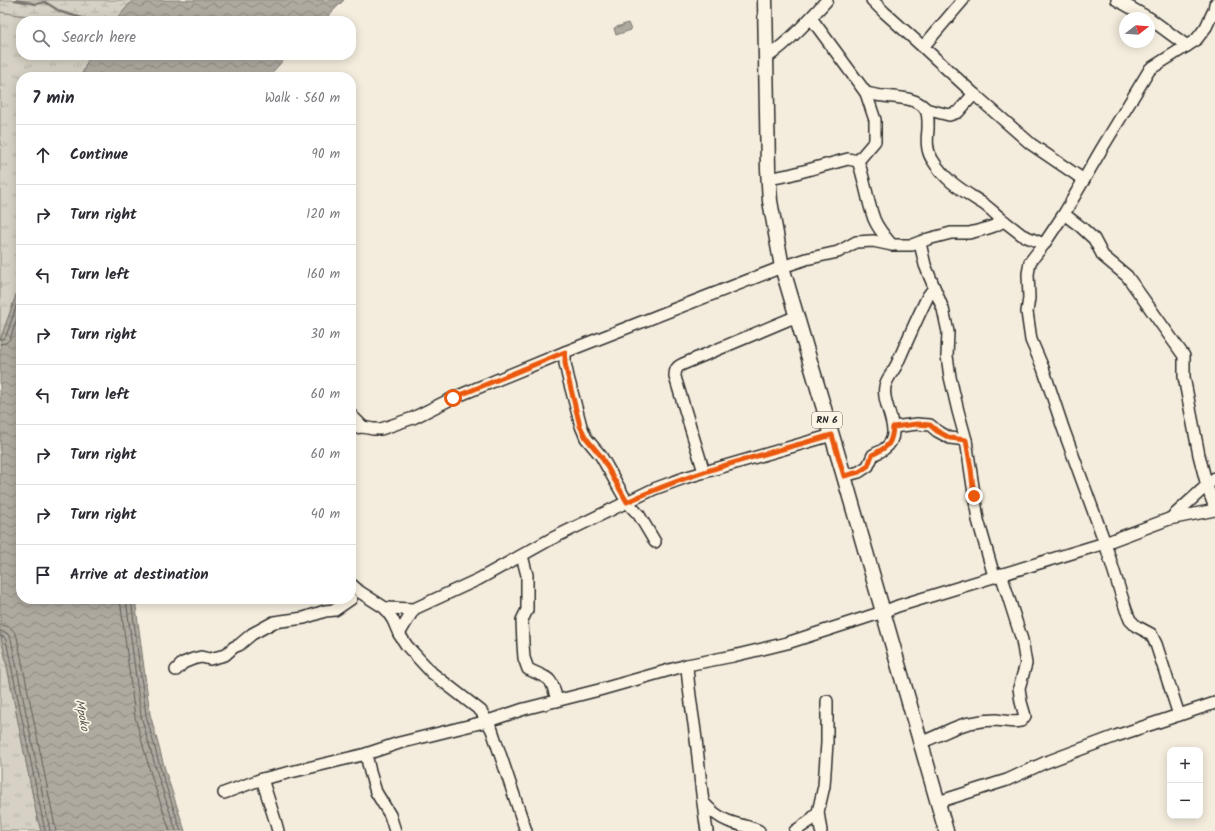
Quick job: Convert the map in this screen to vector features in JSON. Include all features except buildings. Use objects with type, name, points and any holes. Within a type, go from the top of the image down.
[{"type":"main road","name":"RN 6","points":[[765,0],[768,179],[770,201],[782,267],[946,831]]},
{"type":"street","points":[[766,58],[776,52],[827,0]]},
{"type":"street","points":[[872,0],[974,94],[1031,144],[1084,180]]},
{"type":"street","points":[[924,47],[963,0]]},
{"type":"street","points":[[1117,0],[1138,12]]},
{"type":"street","points":[[1179,715],[1156,644],[1151,634],[1136,626],[1130,620],[1105,543],[1043,368],[1031,340],[1027,312],[1029,298],[1028,274],[1030,262],[1064,214],[1150,69],[1196,40],[1206,27],[1214,10],[1215,4]]},
{"type":"street","points":[[811,18],[866,93],[875,120],[875,141],[858,161]]},
{"type":"street","points":[[1155,22],[1188,46]]},
{"type":"street","points":[[866,93],[902,98],[915,102],[925,109],[949,115],[958,112],[974,94]]},
{"type":"street","points":[[925,109],[929,118],[927,147],[931,158],[942,174],[968,195],[984,204],[1022,235],[1044,244]]},
{"type":"street","points":[[768,179],[790,175],[848,159],[858,161]]},
{"type":"street","points":[[858,161],[874,220],[881,232],[892,245]]},
{"type":"street","points":[[224,793],[262,779],[366,754],[399,743],[488,721],[524,709],[599,690],[687,665],[788,643],[898,606],[1105,543],[1169,519],[1215,509],[1211,482],[1199,455],[1186,391],[1184,356],[1126,276],[1103,256],[1094,239],[1064,214]]},
{"type":"street","points":[[356,428],[381,429],[413,418],[453,398],[565,352],[782,267],[838,252],[856,242],[873,241],[892,245],[912,245],[928,239],[951,234],[969,233],[994,226],[1004,221]]},
{"type":"street","points":[[920,243],[925,265],[943,308],[948,332],[950,377],[966,440],[978,520],[998,575],[1012,606],[1023,646],[1026,664],[1019,688],[1024,716],[1021,721],[1015,723],[985,720],[968,723],[930,740],[921,742]]},
{"type":"street","points":[[844,476],[859,472],[868,466],[872,455],[884,449],[890,443],[893,427],[885,393],[886,383],[928,296],[934,288]]},
{"type":"street","points":[[704,472],[675,377],[675,370],[678,366],[796,316]]},
{"type":"street","points":[[565,352],[565,363],[580,426],[586,438],[601,456],[627,502],[639,515],[655,542]]},
{"type":"street","points":[[356,420],[363,427]]},
{"type":"street","points":[[893,427],[917,424],[930,425],[937,431],[950,438],[966,440]]},
{"type":"street","points":[[356,598],[385,608],[414,609],[479,579],[551,539],[654,489],[704,472],[832,435]]},
{"type":"street","points":[[1169,519],[1211,482]]},
{"type":"street","points":[[522,556],[527,575],[527,610],[522,620],[524,658],[528,669],[548,677],[552,682],[557,701]]},
{"type":"street","points":[[176,670],[184,663],[193,659],[201,657],[210,659],[225,654],[252,634],[274,622],[304,618],[335,610],[344,604]]},
{"type":"street","points":[[385,608],[393,620],[398,634],[407,646],[432,672],[481,711],[488,721],[526,831]]},
{"type":"street","points":[[398,634],[414,609]]},
{"type":"street","points":[[687,665],[687,682],[694,724],[702,802],[707,831]]},
{"type":"street","points":[[821,831],[818,812],[824,786],[828,743],[827,701]]},
{"type":"street","points":[[938,802],[1008,780],[1051,760],[1116,736],[1215,703]]},
{"type":"street","points":[[366,754],[376,792],[390,815],[395,831]]},
{"type":"street","points":[[262,779],[278,831]]},
{"type":"street","points":[[702,802],[713,812],[728,821],[759,831]]},
{"type":"street","points":[[795,831],[810,821],[818,812]]},
{"type":"green space","points":[[0,0],[133,0],[119,16],[27,16],[0,12]]},
{"type":"green space","points":[[0,12],[27,16],[16,16],[16,60],[88,60],[83,72],[16,72],[16,296],[0,340]]},
{"type":"green space","points":[[0,631],[37,817],[41,831],[0,831]]},
{"type":"water","points":[[133,0],[344,0],[328,16],[119,16]]},
{"type":"water","points":[[628,23],[631,30],[616,35],[614,28]]},
{"type":"water","points":[[88,60],[283,60],[273,72],[83,72]]},
{"type":"water","name":"Mpoko","points":[[16,296],[16,604],[136,604],[150,714],[166,773],[185,831],[41,831],[0,631],[0,340]]},
{"type":"waterway","points":[[15,0],[36,4],[45,2],[61,12],[75,16]]},
{"type":"route","points":[[453,398],[565,352],[565,363],[580,426],[586,438],[601,456],[627,502],[654,489],[684,478],[832,435],[844,476],[859,472],[868,466],[872,455],[884,449],[890,443],[893,427],[917,424],[930,425],[937,431],[950,438],[966,440],[974,496]]}]
